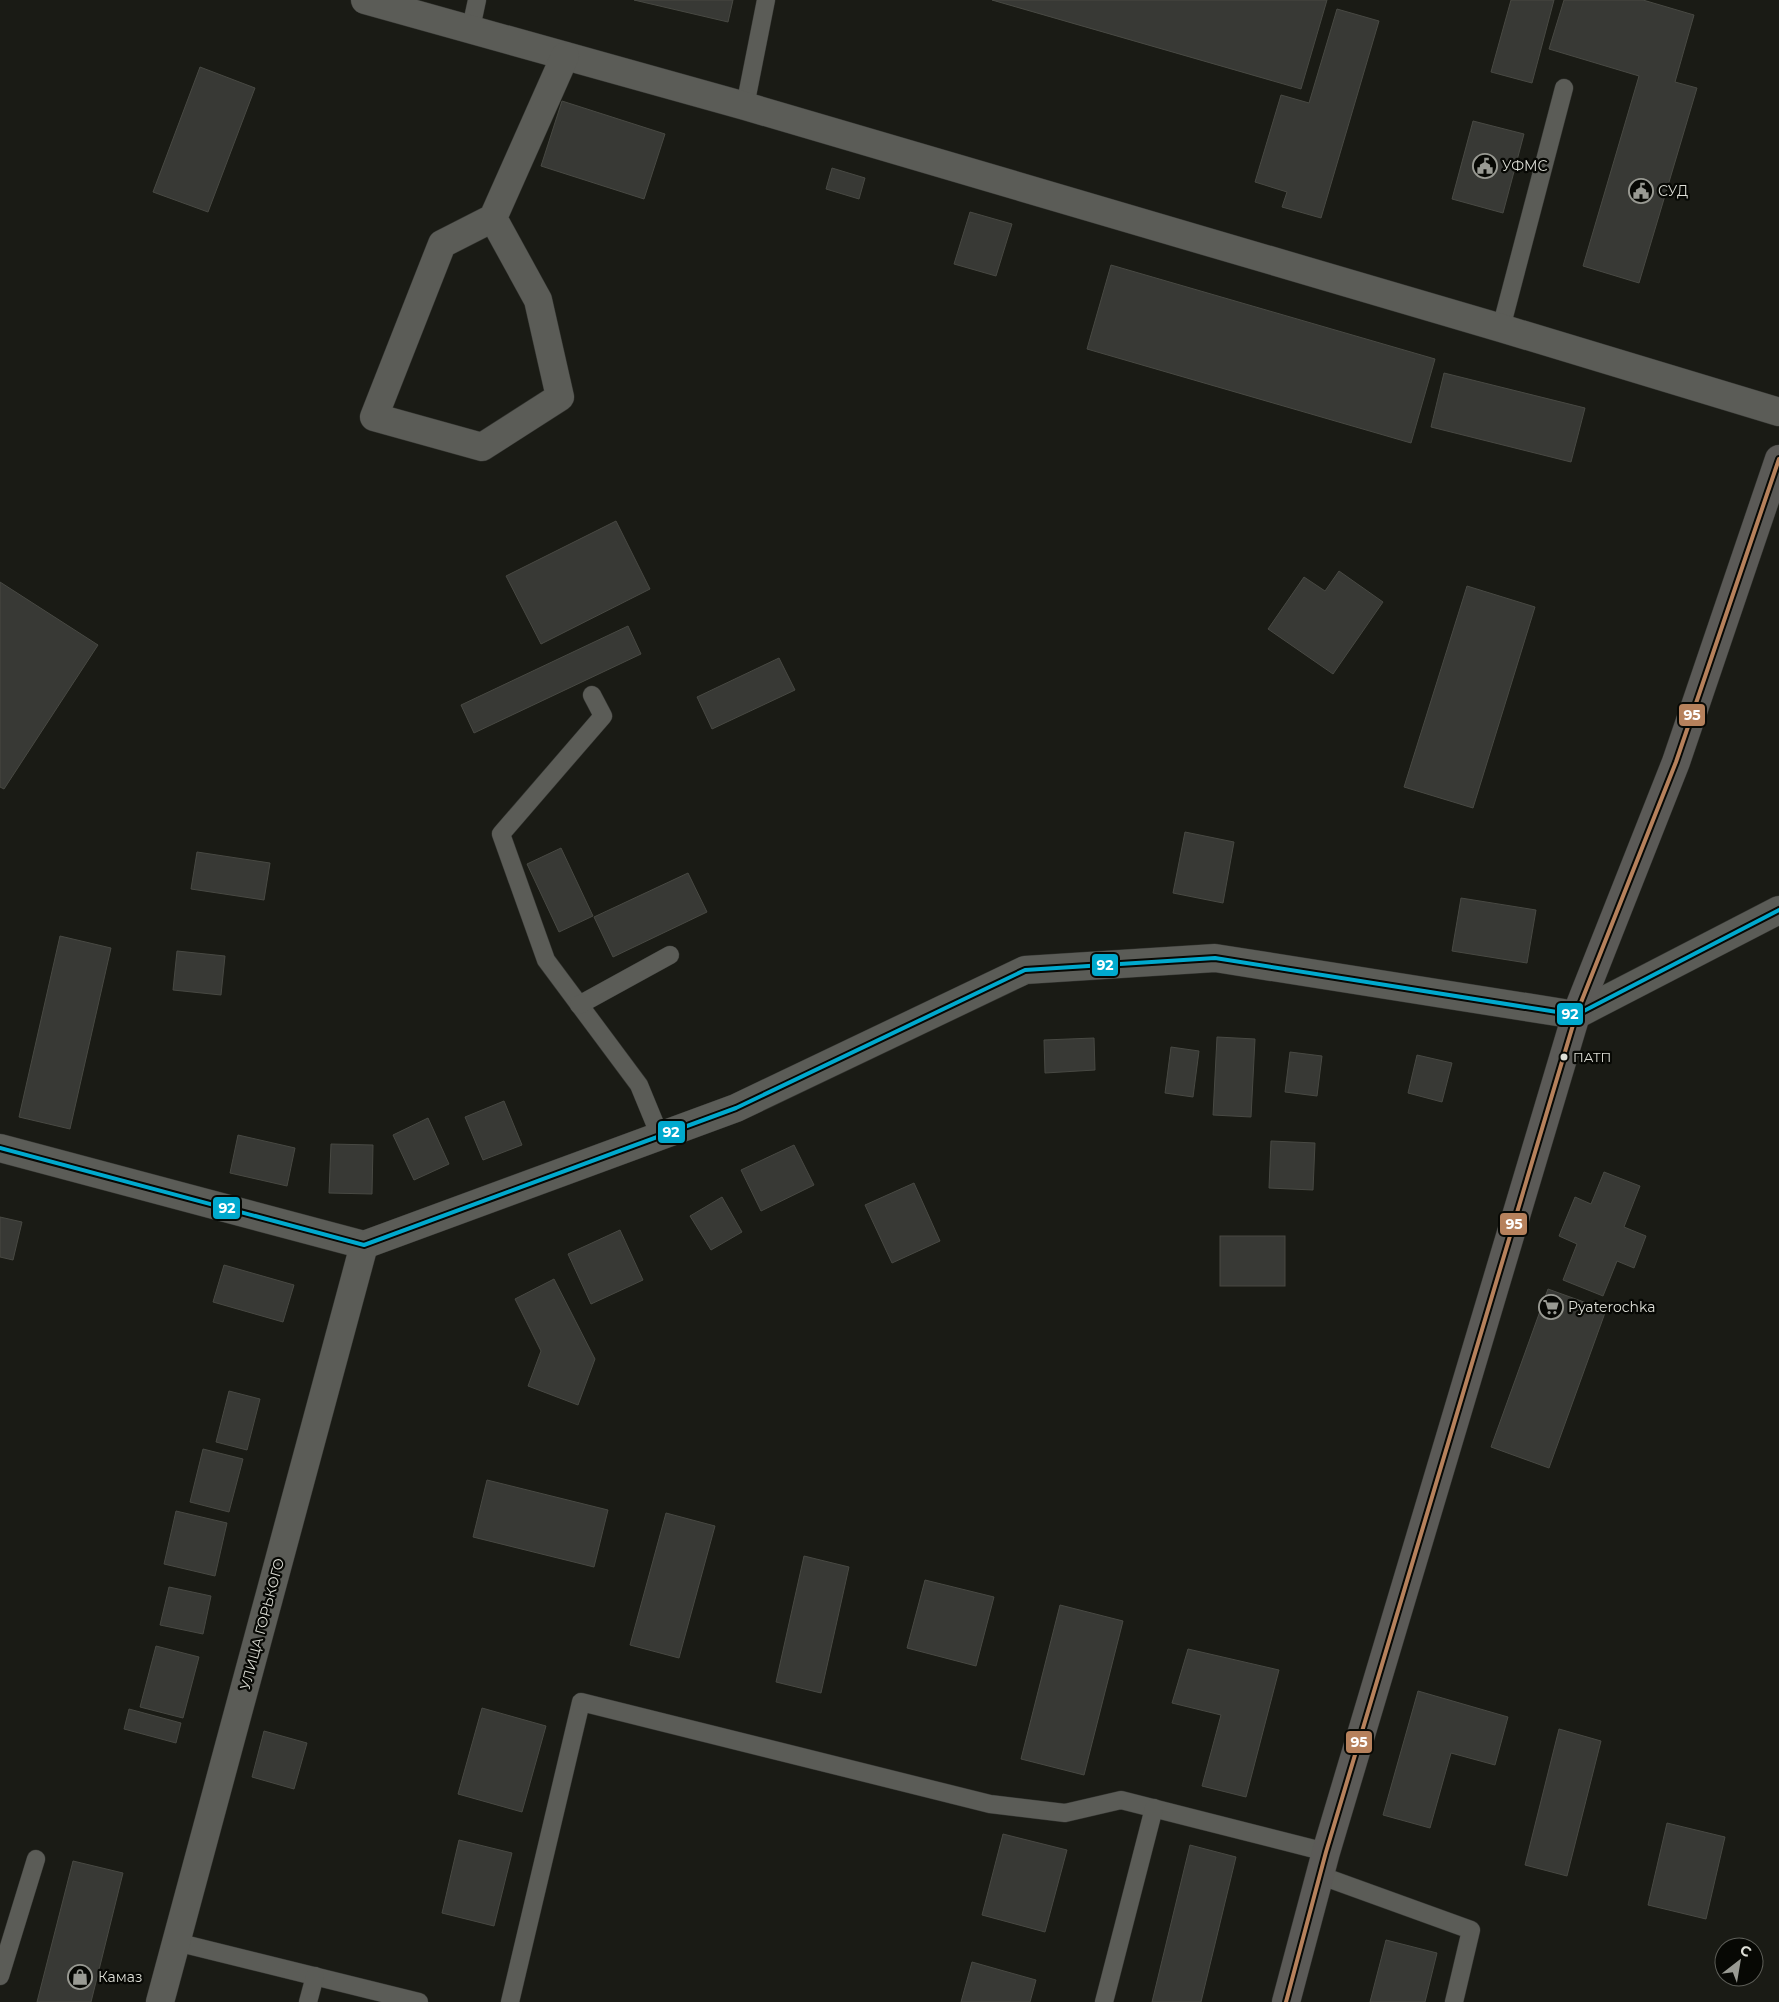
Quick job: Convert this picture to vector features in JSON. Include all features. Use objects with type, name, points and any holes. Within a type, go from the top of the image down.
[{"type":"main road","points":[[1286,2002],[1322,1863],[1576,1015],[1676,762],[1779,459]]},
{"type":"street","points":[[365,0],[471,28],[745,106],[1779,412]]},
{"type":"street","points":[[493,218],[538,300],[560,397],[482,447],[374,417],[442,244],[493,218],[565,56]]},
{"type":"street","points":[[0,1148],[364,1245],[736,1108],[1025,970],[1215,958],[1576,1015],[1779,910]]},
{"type":"street","name":"УЛИЦА ГОРЬКОГО","points":[[160,2002],[364,1245]]},
{"type":"lane","points":[[471,28],[477,0]]},
{"type":"lane","points":[[745,106],[766,0]]},
{"type":"lane","points":[[1500,328],[1564,88]]},
{"type":"lane","points":[[592,695],[603,716],[501,834],[546,960],[639,1085],[660,1136]]},
{"type":"lane","points":[[579,1005],[670,955]]},
{"type":"lane","points":[[510,2002],[581,1702],[990,1804],[1065,1813],[1121,1800],[1154,1808],[1322,1863],[1471,1930],[1454,2002]]},
{"type":"lane","points":[[1104,2002],[1154,1808]]},
{"type":"lane","points":[[0,1976],[36,1859]]},
{"type":"lane","points":[[176,1942],[419,2002]]},
{"type":"lane","points":[[308,2002],[315,1976]]},
{"type":"building","points":[[634,0],[733,0],[728,22]]},
{"type":"building","points":[[992,0],[1327,0],[1301,89]]},
{"type":"building","points":[[1511,0],[1554,0],[1532,83],[1491,72]]},
{"type":"building","points":[[1564,0],[1643,0],[1694,15],[1675,82],[1697,88],[1639,283],[1583,266],[1639,76],[1549,49]]},
{"type":"building","points":[[1337,9],[1379,21],[1321,218],[1282,207],[1287,192],[1255,182],[1281,95],[1309,103]]},
{"type":"building","points":[[200,67],[255,88],[208,212],[153,192]]},
{"type":"building","points":[[562,101],[665,134],[644,199],[541,166]]},
{"type":"building","points":[[1473,121],[1524,134],[1503,213],[1452,199]]},
{"type":"building","points":[[832,168],[865,178],[859,199],[826,189]]},
{"type":"building","points":[[970,212],[1012,224],[996,276],[954,264]]},
{"type":"building","points":[[1111,265],[1435,359],[1411,443],[1087,349]]},
{"type":"building","points":[[1444,373],[1585,408],[1571,462],[1431,427]]},
{"type":"building","points":[[616,521],[650,589],[541,644],[506,576]]},
{"type":"building","points":[[1339,571],[1383,602],[1333,674],[1268,629],[1304,577],[1325,591]]},
{"type":"building","points":[[0,582],[98,645],[4,789],[0,787]]},
{"type":"building","points":[[1467,586],[1535,607],[1473,808],[1404,787]]},
{"type":"building","points":[[628,626],[641,654],[474,733],[461,705]]},
{"type":"building","points":[[779,658],[795,690],[712,729],[697,697]]},
{"type":"building","points":[[1185,832],[1234,842],[1223,903],[1173,893]]},
{"type":"building","points":[[561,848],[593,916],[559,932],[527,864]]},
{"type":"building","points":[[197,852],[270,863],[264,900],[191,889]]},
{"type":"building","points":[[688,873],[707,912],[613,957],[594,917]]},
{"type":"building","points":[[1461,898],[1536,910],[1527,963],[1452,951]]},
{"type":"building","points":[[60,936],[111,948],[70,1129],[19,1117]]},
{"type":"building","points":[[177,951],[225,956],[221,995],[173,990]]},
{"type":"building","points":[[1217,1037],[1255,1039],[1251,1117],[1213,1115]]},
{"type":"building","points":[[1094,1038],[1095,1070],[1045,1073],[1044,1040]]},
{"type":"building","points":[[1171,1047],[1199,1051],[1193,1097],[1165,1093]]},
{"type":"building","points":[[1290,1052],[1322,1056],[1317,1096],[1285,1092]]},
{"type":"building","points":[[1417,1055],[1452,1063],[1442,1102],[1408,1093]]},
{"type":"building","points":[[504,1101],[522,1145],[483,1160],[465,1117]]},
{"type":"building","points":[[428,1118],[449,1164],[414,1180],[393,1135]]},
{"type":"building","points":[[238,1135],[295,1148],[287,1186],[230,1173]]},
{"type":"building","points":[[1271,1141],[1315,1143],[1313,1190],[1269,1188]]},
{"type":"building","points":[[331,1144],[373,1145],[372,1194],[329,1193]]},
{"type":"building","points":[[794,1145],[814,1185],[761,1211],[741,1170]]},
{"type":"building","points":[[1604,1172],[1640,1186],[1624,1227],[1646,1236],[1634,1268],[1617,1261],[1603,1296],[1563,1280],[1577,1244],[1559,1236],[1575,1197],[1591,1204]]},
{"type":"building","points":[[914,1183],[940,1241],[892,1263],[865,1205]]},
{"type":"building","points":[[722,1197],[742,1232],[711,1250],[690,1216]]},
{"type":"building","points":[[0,1217],[22,1222],[13,1260],[0,1257]]},
{"type":"building","points":[[620,1230],[643,1280],[591,1304],[568,1254]]},
{"type":"building","points":[[1220,1236],[1285,1236],[1285,1286],[1220,1286]]},
{"type":"building","points":[[224,1265],[294,1285],[283,1322],[213,1302]]},
{"type":"building","points":[[554,1279],[595,1359],[578,1405],[528,1386],[541,1351],[515,1299]]},
{"type":"building","points":[[1548,1289],[1606,1310],[1549,1468],[1491,1447]]},
{"type":"building","points":[[229,1391],[260,1399],[247,1450],[216,1442]]},
{"type":"building","points":[[203,1449],[243,1459],[229,1512],[190,1502]]},
{"type":"building","points":[[487,1480],[608,1510],[594,1567],[473,1537]]},
{"type":"building","points":[[176,1511],[227,1523],[215,1576],[164,1564]]},
{"type":"building","points":[[666,1513],[715,1526],[679,1658],[630,1645]]},
{"type":"building","points":[[804,1556],[849,1567],[821,1693],[776,1682]]},
{"type":"building","points":[[925,1580],[994,1597],[976,1666],[907,1648]]},
{"type":"building","points":[[169,1587],[211,1596],[203,1634],[160,1625]]},
{"type":"building","points":[[1060,1605],[1123,1621],[1084,1775],[1021,1759]]},
{"type":"building","points":[[156,1646],[199,1657],[183,1718],[140,1707]]},
{"type":"building","points":[[1188,1649],[1279,1670],[1246,1797],[1202,1786],[1221,1715],[1172,1703]]},
{"type":"building","points":[[1418,1691],[1508,1717],[1495,1765],[1451,1753],[1430,1828],[1383,1815]]},
{"type":"building","points":[[482,1708],[546,1726],[522,1812],[458,1794]]},
{"type":"building","points":[[129,1709],[181,1723],[176,1743],[124,1729]]},
{"type":"building","points":[[1559,1729],[1601,1741],[1567,1876],[1525,1865]]},
{"type":"building","points":[[264,1731],[307,1743],[294,1789],[252,1777]]},
{"type":"building","points":[[1667,1823],[1725,1837],[1706,1919],[1648,1905]]},
{"type":"building","points":[[1003,1834],[1067,1850],[1045,1932],[982,1915]]},
{"type":"building","points":[[459,1840],[512,1853],[494,1926],[442,1913]]},
{"type":"building","points":[[1190,1845],[1236,1857],[1201,2002],[1152,2002]]},
{"type":"building","points":[[73,1861],[123,1873],[91,2002],[37,2002]]},
{"type":"building","points":[[1386,1940],[1437,1953],[1425,2002],[1370,2002]]},
{"type":"building","points":[[972,1962],[1036,1980],[1030,2002],[961,2002]]},
{"type":"transit line","name":"95","points":[[1286,2002],[1326,1852],[1576,1015],[1676,762],[1779,459]]},
{"type":"transit line","name":"92","points":[[0,1148],[364,1245],[736,1108],[1025,970],[1215,958],[1576,1015],[1779,910]]},
{"type":"place","name":"УФМС","points":[[1485,166]]},
{"type":"place","name":"СУД","points":[[1641,191]]},
{"type":"place","name":"ПАТП","points":[[1564,1057]]},
{"type":"place","name":"Pyaterochka","points":[[1551,1307]]},
{"type":"place","name":"Камаз","points":[[80,1977]]}]
